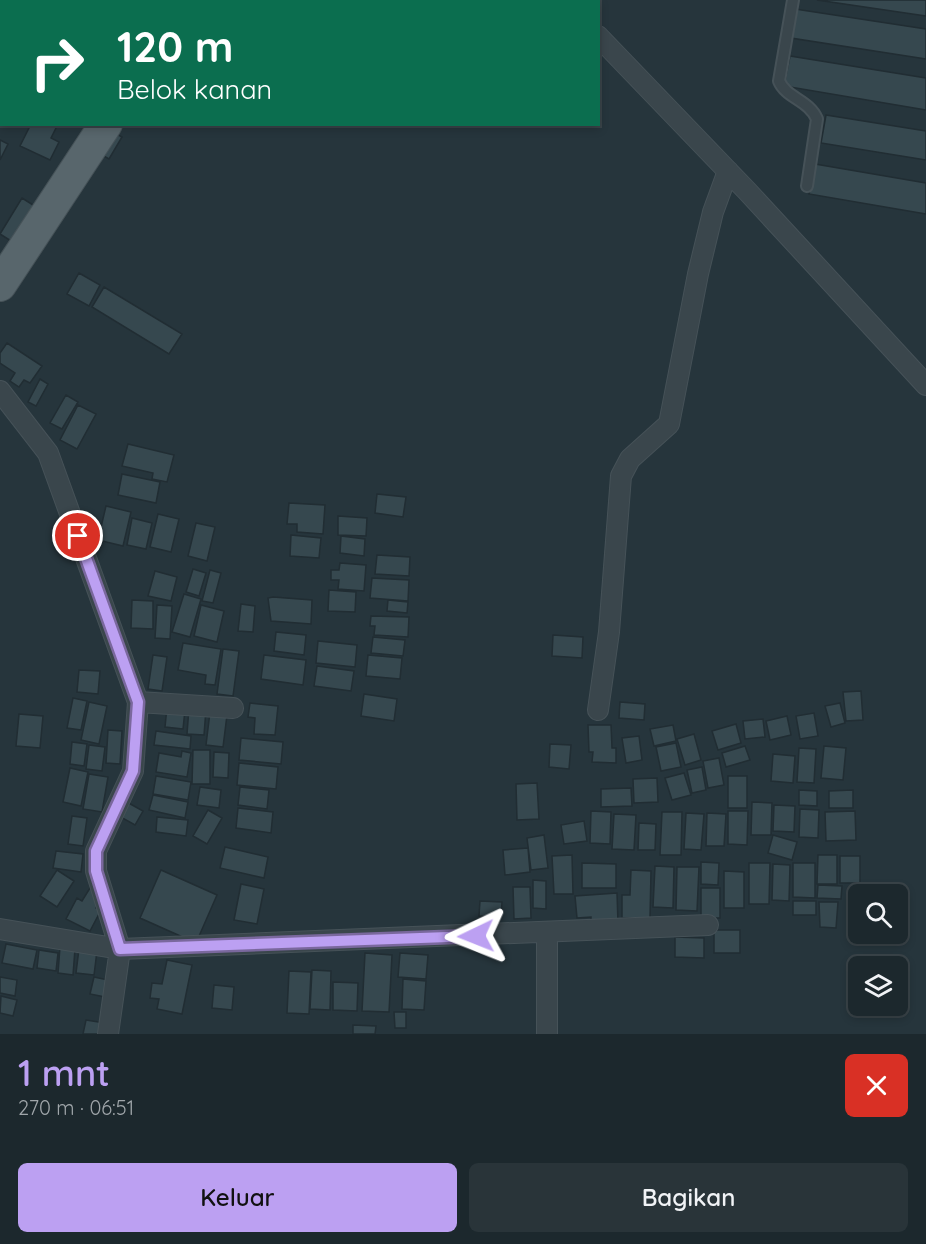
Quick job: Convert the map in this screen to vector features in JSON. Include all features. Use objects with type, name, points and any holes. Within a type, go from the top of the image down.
[{"type":"main road","points":[[0,285],[105,126]]},
{"type":"street","points":[[600,38],[728,171],[926,385]]},
{"type":"street","points":[[598,710],[609,632],[621,476],[630,459],[669,424],[698,274],[713,212],[728,171]]},
{"type":"street","points":[[0,391],[48,453],[138,702],[133,771],[96,851],[96,871],[120,949],[108,1034]]},
{"type":"street","points":[[138,702],[233,708]]},
{"type":"street","points":[[0,929],[120,949],[708,925]]},
{"type":"street","points":[[547,1034],[548,933]]},
{"type":"lane","points":[[793,0],[779,81],[782,88],[804,101],[817,119],[818,127],[807,186]]},
{"type":"building","points":[[817,0],[926,0],[926,16]]},
{"type":"building","points":[[795,9],[926,29],[926,59],[791,38]]},
{"type":"building","points":[[790,56],[926,78],[926,110],[784,86]]},
{"type":"building","points":[[826,115],[926,131],[926,160],[821,143]]},
{"type":"building","points":[[30,126],[57,126],[51,138],[59,142],[50,160],[20,146]]},
{"type":"building","points":[[106,128],[122,137],[109,159],[93,150]]},
{"type":"building","points":[[0,140],[8,144],[0,160]]},
{"type":"building","points":[[815,164],[926,183],[926,214],[809,194]]},
{"type":"building","points":[[22,198],[41,210],[19,246],[0,234]]},
{"type":"building","points":[[79,273],[100,285],[89,306],[67,294]]},
{"type":"building","points":[[104,287],[182,334],[169,354],[92,307]]},
{"type":"building","points":[[7,343],[42,366],[30,383],[24,380],[19,387],[10,381],[15,373],[0,363],[0,353]]},
{"type":"building","points":[[40,379],[48,384],[36,406],[28,402]]},
{"type":"building","points":[[66,395],[78,402],[62,429],[50,423]]},
{"type":"building","points":[[78,405],[96,414],[77,449],[60,440]]},
{"type":"building","points":[[128,444],[174,455],[167,482],[152,479],[153,473],[122,466]]},
{"type":"building","points":[[122,474],[160,482],[156,503],[118,495]]},
{"type":"building","points":[[377,494],[406,497],[403,517],[375,513]]},
{"type":"building","points":[[289,503],[325,505],[323,534],[297,532],[297,524],[287,524]]},
{"type":"building","points":[[106,506],[131,512],[123,546],[98,540]]},
{"type":"building","points":[[158,514],[179,519],[171,552],[150,547]]},
{"type":"building","points":[[338,516],[367,518],[366,536],[338,535]]},
{"type":"building","points":[[132,518],[152,523],[146,549],[127,545]]},
{"type":"building","points":[[196,523],[215,527],[207,561],[188,556]]},
{"type":"building","points":[[291,535],[321,538],[319,558],[290,556]]},
{"type":"building","points":[[341,536],[365,539],[364,556],[340,553]]},
{"type":"building","points":[[377,555],[410,557],[409,576],[375,574]]},
{"type":"building","points":[[340,563],[366,565],[364,591],[338,589],[339,580],[331,580],[331,570],[339,570]]},
{"type":"building","points":[[193,569],[206,573],[199,596],[186,592]]},
{"type":"building","points":[[210,570],[221,573],[213,603],[202,601]]},
{"type":"building","points":[[155,571],[177,577],[171,601],[148,596]]},
{"type":"building","points":[[372,578],[409,580],[408,601],[370,598]]},
{"type":"building","points":[[329,590],[356,592],[355,612],[328,611]]},
{"type":"building","points":[[184,594],[201,599],[190,637],[172,632]]},
{"type":"building","points":[[268,598],[312,600],[311,624],[271,621]]},
{"type":"building","points":[[132,600],[153,601],[153,629],[131,628]]},
{"type":"building","points":[[388,600],[408,602],[407,613],[387,611]]},
{"type":"building","points":[[241,604],[255,606],[253,632],[238,631]]},
{"type":"building","points":[[157,605],[172,606],[170,639],[155,638]]},
{"type":"building","points":[[201,605],[224,611],[217,642],[194,636]]},
{"type":"building","points":[[371,616],[409,617],[408,637],[374,635],[375,626],[370,626]]},
{"type":"building","points":[[276,632],[306,635],[304,655],[274,651]]},
{"type":"building","points":[[553,635],[583,637],[582,658],[552,656]]},
{"type":"building","points":[[373,637],[405,640],[403,656],[371,653]]},
{"type":"building","points":[[318,641],[357,645],[355,667],[316,663]]},
{"type":"building","points":[[183,643],[221,649],[215,685],[205,684],[206,675],[178,670]]},
{"type":"building","points":[[223,649],[239,651],[233,696],[217,694]]},
{"type":"building","points":[[153,655],[167,657],[162,691],[148,689]]},
{"type":"building","points":[[264,655],[306,660],[303,685],[261,679]]},
{"type":"building","points":[[368,655],[402,658],[400,679],[366,676]]},
{"type":"building","points":[[317,666],[354,671],[351,691],[314,686]]},
{"type":"building","points":[[79,670],[100,671],[98,694],[77,692]]},
{"type":"building","points":[[861,691],[863,720],[846,721],[843,692]]},
{"type":"building","points":[[364,694],[397,699],[394,721],[361,716]]},
{"type":"building","points":[[73,698],[87,701],[81,730],[67,728]]},
{"type":"building","points":[[89,702],[107,706],[99,744],[81,740]]},
{"type":"building","points":[[620,702],[645,704],[644,720],[619,718]]},
{"type":"building","points":[[250,703],[278,706],[275,735],[254,734],[255,718],[248,717]]},
{"type":"building","points":[[840,703],[845,723],[831,727],[825,706]]},
{"type":"building","points":[[167,707],[185,710],[183,729],[165,727]]},
{"type":"building","points":[[189,708],[206,709],[204,735],[187,734]]},
{"type":"building","points":[[210,712],[227,715],[223,747],[206,745]]},
{"type":"building","points":[[814,713],[818,736],[800,739],[796,716]]},
{"type":"building","points":[[19,714],[43,716],[40,748],[16,746]]},
{"type":"building","points":[[787,716],[791,735],[770,740],[766,721]]},
{"type":"building","points":[[763,719],[765,737],[745,739],[743,721]]},
{"type":"building","points":[[736,724],[741,743],[718,750],[712,731]]},
{"type":"building","points":[[588,725],[611,725],[612,748],[616,748],[616,763],[592,762],[593,752],[589,752]]},
{"type":"building","points":[[673,725],[676,741],[654,746],[650,729]]},
{"type":"building","points":[[108,730],[122,731],[120,764],[106,763]]},
{"type":"building","points":[[156,731],[191,736],[190,749],[154,745]]},
{"type":"building","points":[[694,734],[701,760],[685,765],[677,739]]},
{"type":"building","points":[[639,736],[642,760],[626,763],[622,738]]},
{"type":"building","points":[[241,738],[283,742],[281,764],[239,760]]},
{"type":"building","points":[[72,742],[87,744],[84,766],[70,764]]},
{"type":"building","points":[[676,743],[681,767],[661,771],[656,747]]},
{"type":"building","points":[[550,744],[571,745],[569,769],[549,767]]},
{"type":"building","points":[[89,745],[105,747],[102,771],[86,769]]},
{"type":"building","points":[[745,746],[750,760],[726,767],[722,753]]},
{"type":"building","points":[[824,746],[846,748],[843,780],[821,778]]},
{"type":"building","points":[[799,748],[816,749],[814,783],[797,782]]},
{"type":"building","points":[[193,750],[210,750],[210,784],[192,784]]},
{"type":"building","points":[[182,751],[191,753],[187,777],[156,772],[159,753],[181,757]]},
{"type":"building","points":[[214,752],[229,753],[228,778],[213,777]]},
{"type":"building","points":[[773,754],[795,756],[793,783],[771,781]]},
{"type":"building","points":[[719,758],[724,785],[708,788],[703,761]]},
{"type":"building","points":[[239,763],[278,767],[276,789],[237,785]]},
{"type":"building","points":[[702,767],[706,790],[692,793],[687,770]]},
{"type":"building","points":[[70,768],[88,772],[81,806],[63,802]]},
{"type":"building","points":[[684,773],[691,795],[672,800],[665,778]]},
{"type":"building","points":[[89,774],[108,777],[102,812],[83,809]]},
{"type":"building","points":[[156,776],[191,782],[188,800],[153,794]]},
{"type":"building","points":[[728,776],[747,776],[747,808],[728,808]]},
{"type":"building","points":[[657,778],[658,802],[634,803],[633,779]]},
{"type":"building","points":[[537,783],[539,819],[517,820],[516,784]]},
{"type":"building","points":[[200,787],[221,790],[219,808],[197,805]]},
{"type":"building","points":[[240,787],[269,790],[267,809],[238,805]]},
{"type":"building","points":[[631,788],[632,806],[601,807],[601,789]]},
{"type":"building","points":[[799,790],[817,791],[817,806],[799,805]]},
{"type":"building","points":[[853,790],[853,808],[829,808],[829,791]]},
{"type":"building","points":[[153,795],[188,802],[185,818],[149,810]]},
{"type":"building","points":[[125,801],[143,811],[135,825],[117,815]]},
{"type":"building","points":[[752,802],[772,803],[771,835],[751,835]]},
{"type":"building","points":[[774,805],[795,806],[794,832],[773,831]]},
{"type":"building","points":[[238,808],[273,812],[271,833],[236,828]]},
{"type":"building","points":[[800,809],[819,810],[818,838],[799,837]]},
{"type":"building","points":[[208,810],[222,818],[207,844],[193,836]]},
{"type":"building","points":[[591,811],[611,812],[610,844],[590,843]]},
{"type":"building","points":[[728,811],[748,811],[747,845],[728,844]]},
{"type":"building","points":[[855,811],[856,840],[826,841],[825,812]]},
{"type":"building","points":[[662,812],[682,812],[681,855],[660,855]]},
{"type":"building","points":[[686,813],[704,814],[701,850],[684,849]]},
{"type":"building","points":[[707,813],[726,814],[724,846],[706,846]]},
{"type":"building","points":[[614,814],[636,815],[634,850],[612,849]]},
{"type":"building","points":[[72,816],[87,818],[83,846],[68,844]]},
{"type":"building","points":[[157,817],[188,820],[186,836],[156,832]]},
{"type":"building","points":[[584,821],[587,841],[564,844],[561,825]]},
{"type":"building","points":[[639,823],[656,824],[655,850],[638,850]]},
{"type":"building","points":[[544,835],[548,868],[531,870],[527,838]]},
{"type":"building","points":[[773,835],[797,842],[792,860],[768,853]]},
{"type":"building","points":[[225,847],[268,857],[264,878],[220,868]]},
{"type":"building","points":[[528,848],[530,872],[505,875],[503,850]]},
{"type":"building","points":[[56,851],[83,854],[81,872],[53,868]]},
{"type":"building","points":[[572,855],[573,894],[554,894],[552,856]]},
{"type":"building","points":[[818,855],[837,855],[837,884],[817,884]]},
{"type":"building","points":[[840,856],[860,856],[860,883],[840,883]]},
{"type":"building","points":[[701,862],[719,863],[718,885],[701,884]]},
{"type":"building","points":[[582,863],[616,864],[616,888],[582,888]]},
{"type":"building","points":[[749,863],[770,863],[769,904],[749,904]]},
{"type":"building","points":[[793,863],[815,863],[815,898],[793,897]]},
{"type":"building","points":[[773,864],[790,865],[789,901],[772,900]]},
{"type":"building","points":[[655,866],[674,867],[673,908],[653,907]]},
{"type":"building","points":[[677,867],[699,867],[697,911],[676,910]]},
{"type":"building","points":[[57,870],[74,881],[57,907],[40,896]]},
{"type":"building","points":[[161,870],[217,895],[196,943],[140,918]]},
{"type":"building","points":[[631,870],[651,871],[650,918],[622,918],[622,895],[630,895]]},
{"type":"building","points":[[724,871],[744,872],[744,908],[724,908]]},
{"type":"building","points":[[533,880],[546,881],[546,909],[533,908]]},
{"type":"building","points":[[241,884],[264,889],[257,924],[234,920]]},
{"type":"building","points":[[818,885],[842,886],[841,899],[817,898]]},
{"type":"building","points":[[513,887],[530,887],[531,918],[514,919]]},
{"type":"building","points":[[90,888],[103,896],[96,908],[101,910],[90,931],[66,919],[77,898],[82,901]]},
{"type":"building","points":[[701,888],[720,888],[720,918],[701,918]]},
{"type":"building","points":[[617,893],[618,923],[591,924],[591,917],[577,918],[575,896]]},
{"type":"building","points":[[480,901],[502,902],[501,917],[479,916]]},
{"type":"building","points":[[793,901],[816,901],[816,915],[793,915]]},
{"type":"building","points":[[819,902],[838,902],[836,928],[820,927]]},
{"type":"building","points":[[714,930],[740,930],[740,953],[714,953]]},
{"type":"building","points":[[675,937],[704,938],[704,958],[675,957]]},
{"type":"building","points":[[6,944],[37,950],[33,969],[2,963]]},
{"type":"building","points":[[60,947],[75,949],[73,975],[58,973]]},
{"type":"building","points":[[79,949],[97,951],[94,975],[76,973]]},
{"type":"building","points":[[39,950],[58,953],[56,971],[37,968]]},
{"type":"building","points":[[365,953],[392,955],[389,1012],[362,1011]]},
{"type":"building","points":[[400,953],[428,955],[426,979],[398,977]]},
{"type":"building","points":[[167,960],[192,965],[182,1014],[157,1009],[159,999],[150,998],[152,983],[162,984]]},
{"type":"building","points":[[312,970],[331,971],[330,1010],[310,1009]]},
{"type":"building","points":[[289,971],[311,972],[309,1014],[287,1013]]},
{"type":"building","points":[[0,977],[17,980],[15,996],[0,993]]},
{"type":"building","points":[[94,977],[113,981],[110,998],[90,994]]},
{"type":"building","points":[[403,979],[426,981],[424,1010],[402,1009]]},
{"type":"building","points":[[333,982],[358,983],[357,1011],[333,1010]]},
{"type":"building","points":[[214,985],[234,987],[232,1010],[212,1008]]},
{"type":"building","points":[[1,996],[17,1000],[13,1016],[0,1013]]},
{"type":"building","points":[[394,1012],[406,1012],[406,1028],[395,1028]]},
{"type":"building","points":[[86,1020],[105,1023],[103,1034],[83,1034]]},
{"type":"building","points":[[353,1025],[376,1026],[375,1034],[353,1034]]},
{"type":"route","points":[[78,536],[138,702],[133,771],[96,851],[96,871],[120,949],[476,936]]}]
